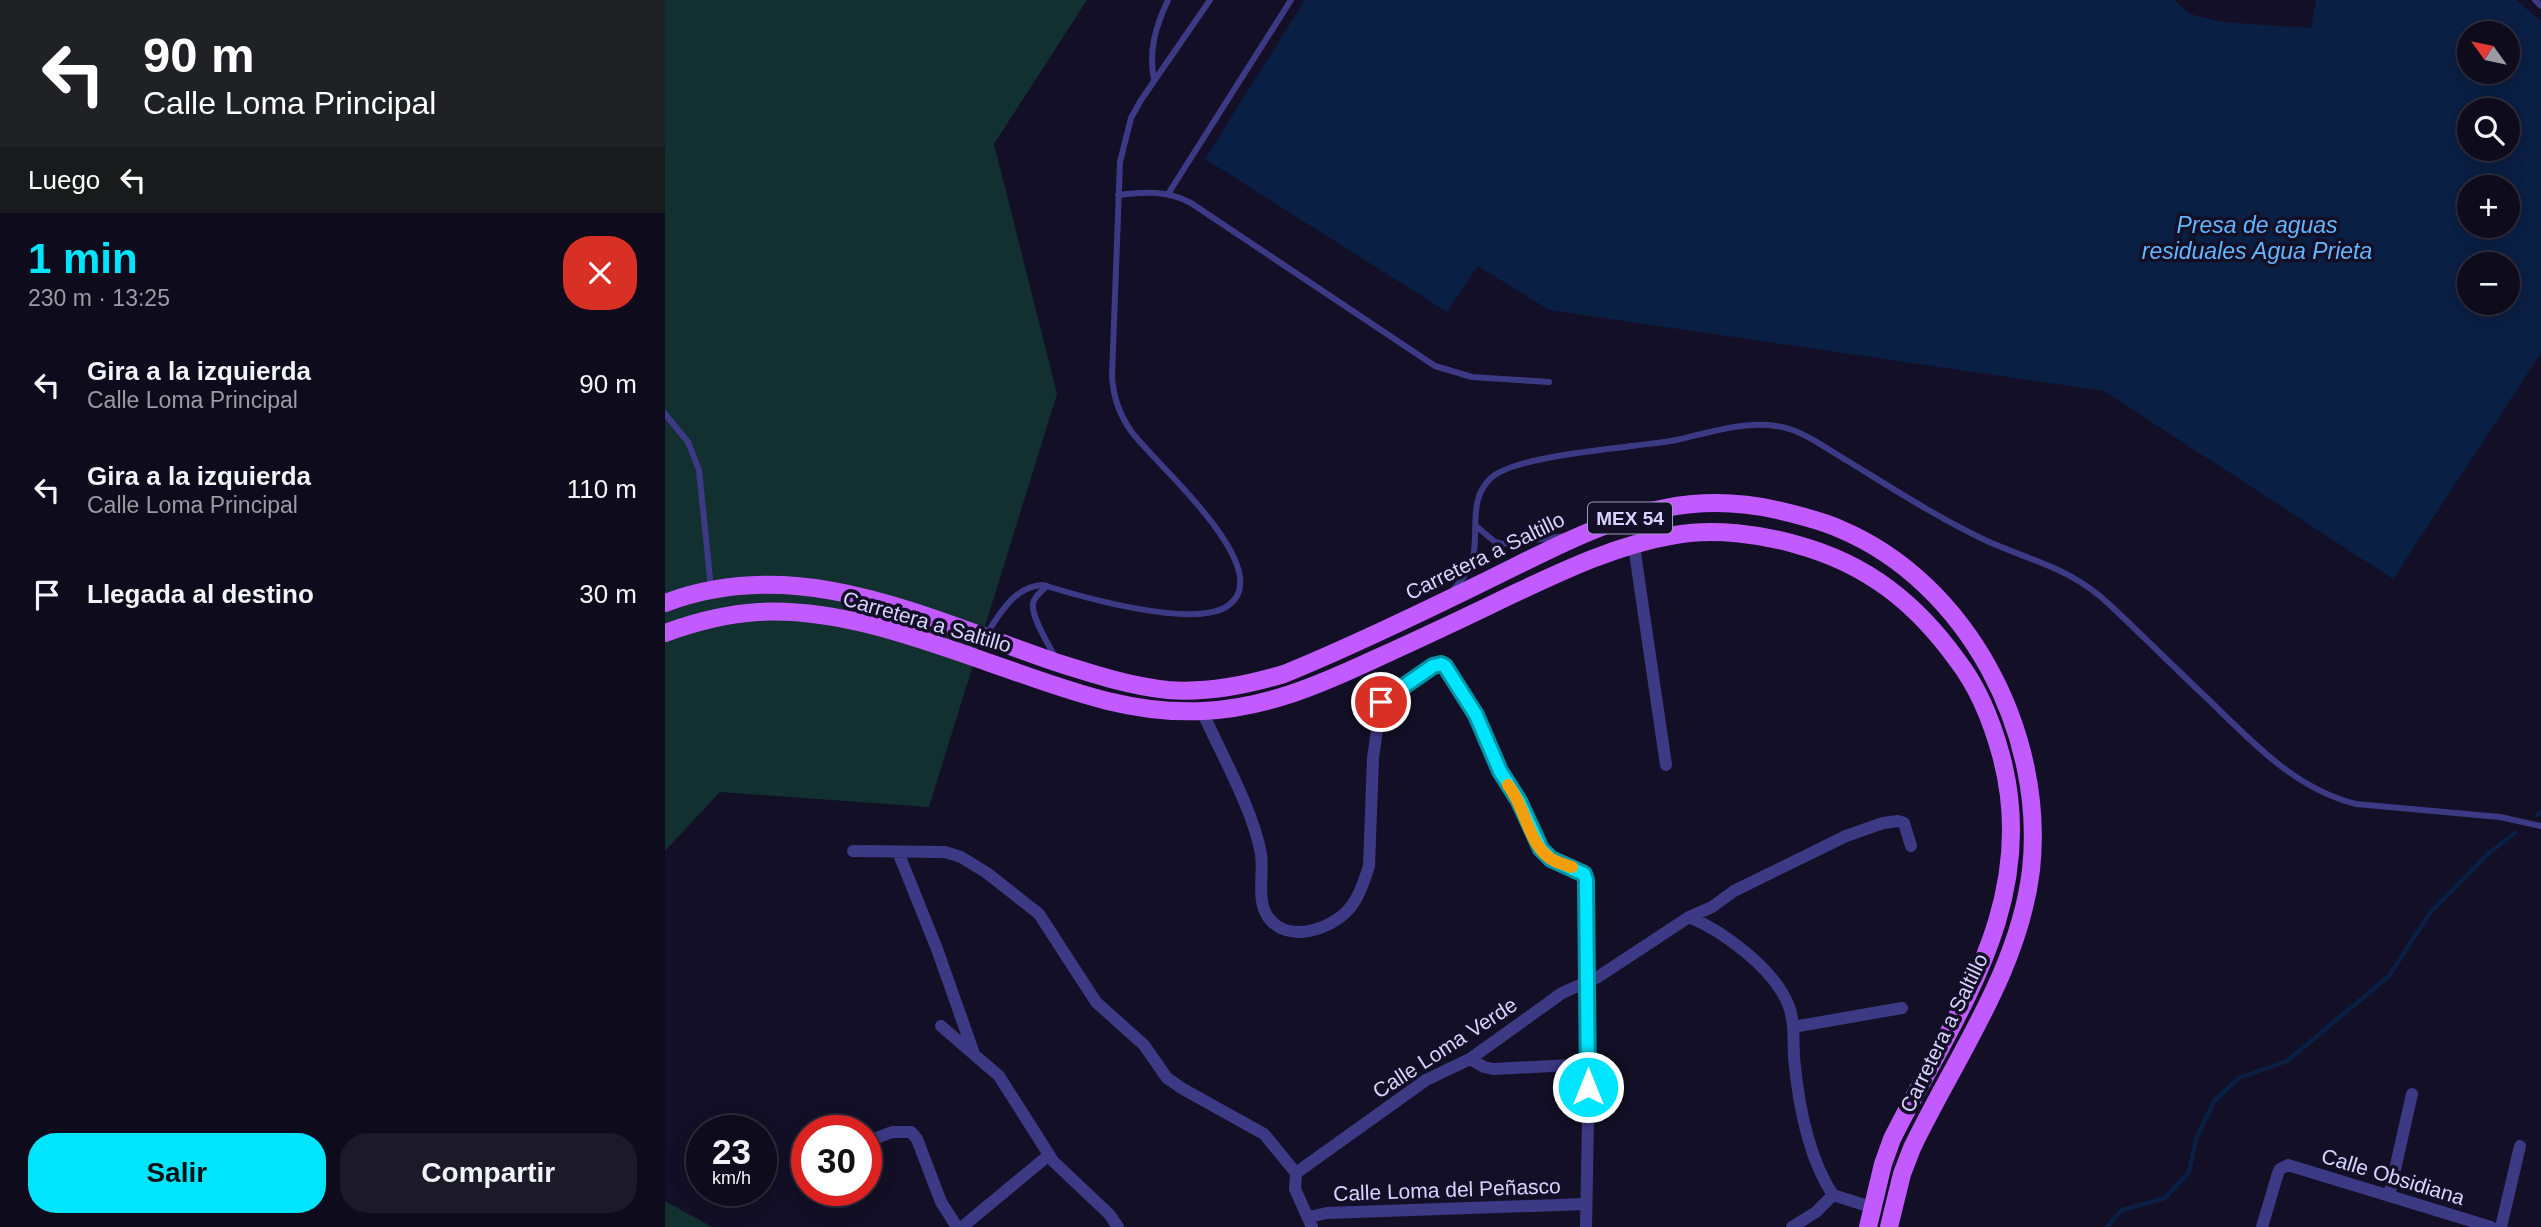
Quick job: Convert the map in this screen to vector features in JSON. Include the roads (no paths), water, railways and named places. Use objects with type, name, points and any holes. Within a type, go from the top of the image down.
[{"type":"main road","name":"Carretera a Saltillo","points":[[665,603],[689,594],[740,584],[771,584],[852,594],[901,606],[1131,685],[1200,691],[1284,674],[1445,601],[1579,535],[1665,508],[1696,504],[1762,507],[1842,529],[1893,559],[1925,585],[1940,600],[1980,653],[1997,685],[2021,747],[2032,802],[2033,838],[2026,899],[2010,951],[1992,994],[1912,1148],[1902,1174],[1889,1227]]},
{"type":"main road","name":"Carretera a Saltillo","points":[[665,632],[695,622],[740,613],[799,612],[850,620],[893,632],[1095,699],[1152,709],[1202,711],[1259,704],[1316,686],[1564,570],[1598,556],[1675,535],[1699,533],[1756,536],[1812,549],[1853,566],[1904,599],[1939,635],[1963,667],[1993,731],[2011,805],[2013,839],[2005,898],[1991,943],[1972,986],[1892,1139],[1871,1207],[1868,1227]]},
{"type":"street","points":[[1634,545],[1666,765]]},
{"type":"street","points":[[1202,711],[1257,838],[1261,856],[1264,909],[1268,918],[1284,930],[1298,933],[1328,925],[1349,909],[1358,895],[1369,866],[1373,758],[1381,702],[1433,666],[1445,666],[1476,715],[1500,771],[1519,801],[1541,849],[1551,859],[1578,870],[1585,877],[1589,1064],[1586,1227]]},
{"type":"street","name":"Calle Loma Verde","points":[[1296,1173],[1426,1080],[1470,1059],[1562,993],[1586,983],[1640,951],[1689,917],[1712,907],[1734,891],[1872,826],[1901,822],[1906,828],[1911,846]]},
{"type":"street","points":[[853,851],[946,852],[961,857],[1031,906],[1046,924],[1095,1002],[1144,1045],[1167,1077],[1194,1096],[1264,1134],[1296,1173],[1295,1189],[1311,1222]]},
{"type":"street","points":[[898,852],[937,949],[973,1052]]},
{"type":"street","points":[[1689,917],[1721,934],[1780,988],[1789,1006],[1794,1059],[1812,1152],[1819,1170],[1833,1195],[1871,1207]]},
{"type":"street","points":[[1793,1027],[1902,1008]]},
{"type":"street","points":[[941,1026],[999,1076],[1062,1171],[1109,1214],[1118,1227]]},
{"type":"street","points":[[1470,1059],[1493,1069],[1589,1064]]},
{"type":"street","points":[[2389,1196],[2412,1094]]},
{"type":"street","points":[[882,1136],[892,1132],[911,1132],[917,1139],[946,1213],[959,1227],[1049,1154]]},
{"type":"street","points":[[2501,1227],[2520,1146]]},
{"type":"street","name":"Calle Obsidiana","points":[[2262,1227],[2278,1173],[2284,1166],[2292,1166],[2491,1227]]},
{"type":"street","points":[[1792,1227],[1816,1212],[1833,1195]]},
{"type":"street","name":"Calle Loma del Peñasco","points":[[1311,1222],[1327,1213],[1586,1204]]},
{"type":"lane","points":[[1154,79],[1151,49],[1168,0]]},
{"type":"lane","points":[[985,636],[1011,599],[1036,585],[1157,612],[1195,615],[1226,608],[1242,590],[1242,576],[1235,556],[1221,534],[1130,430],[1116,402],[1112,376],[1118,195],[1124,139],[1131,118],[1154,79],[1210,0]]},
{"type":"lane","points":[[1168,194],[1291,0]]},
{"type":"lane","points":[[2535,0],[2541,6]]},
{"type":"lane","points":[[1118,195],[1151,192],[1168,194],[1191,203],[1435,366],[1472,377],[1549,382]]},
{"type":"lane","points":[[665,414],[688,442],[699,470],[711,590]]},
{"type":"lane","points":[[1445,601],[1473,559],[1475,505],[1478,494],[1493,475],[1517,464],[1673,440],[1735,427],[1777,426],[1809,438],[1942,517],[1988,541],[2054,566],[2077,578],[2109,604],[2262,751],[2311,787],[2335,799],[2355,804],[2500,817],[2541,826]]},
{"type":"lane","points":[[1476,526],[1501,544],[1579,535]]},
{"type":"lane","points":[[1047,586],[1036,596],[1033,606],[1058,662]]},
{"type":"water","name":"Presa de aguas residuales Agua Prieta","points":[[1305,0],[2174,0],[2190,14],[2223,22],[2311,28],[2316,0],[2516,0],[2541,21],[2541,353],[2393,579],[2104,391],[1549,310],[1478,266],[1447,312],[1205,159]]},
{"type":"waterway","points":[[2537,815],[2541,812]]},
{"type":"waterway","points":[[2107,1227],[2122,1210],[2165,1198],[2189,1172],[2196,1139],[2214,1101],[2239,1078],[2287,1061],[2389,976],[2430,913],[2489,853],[2515,833]]}]
